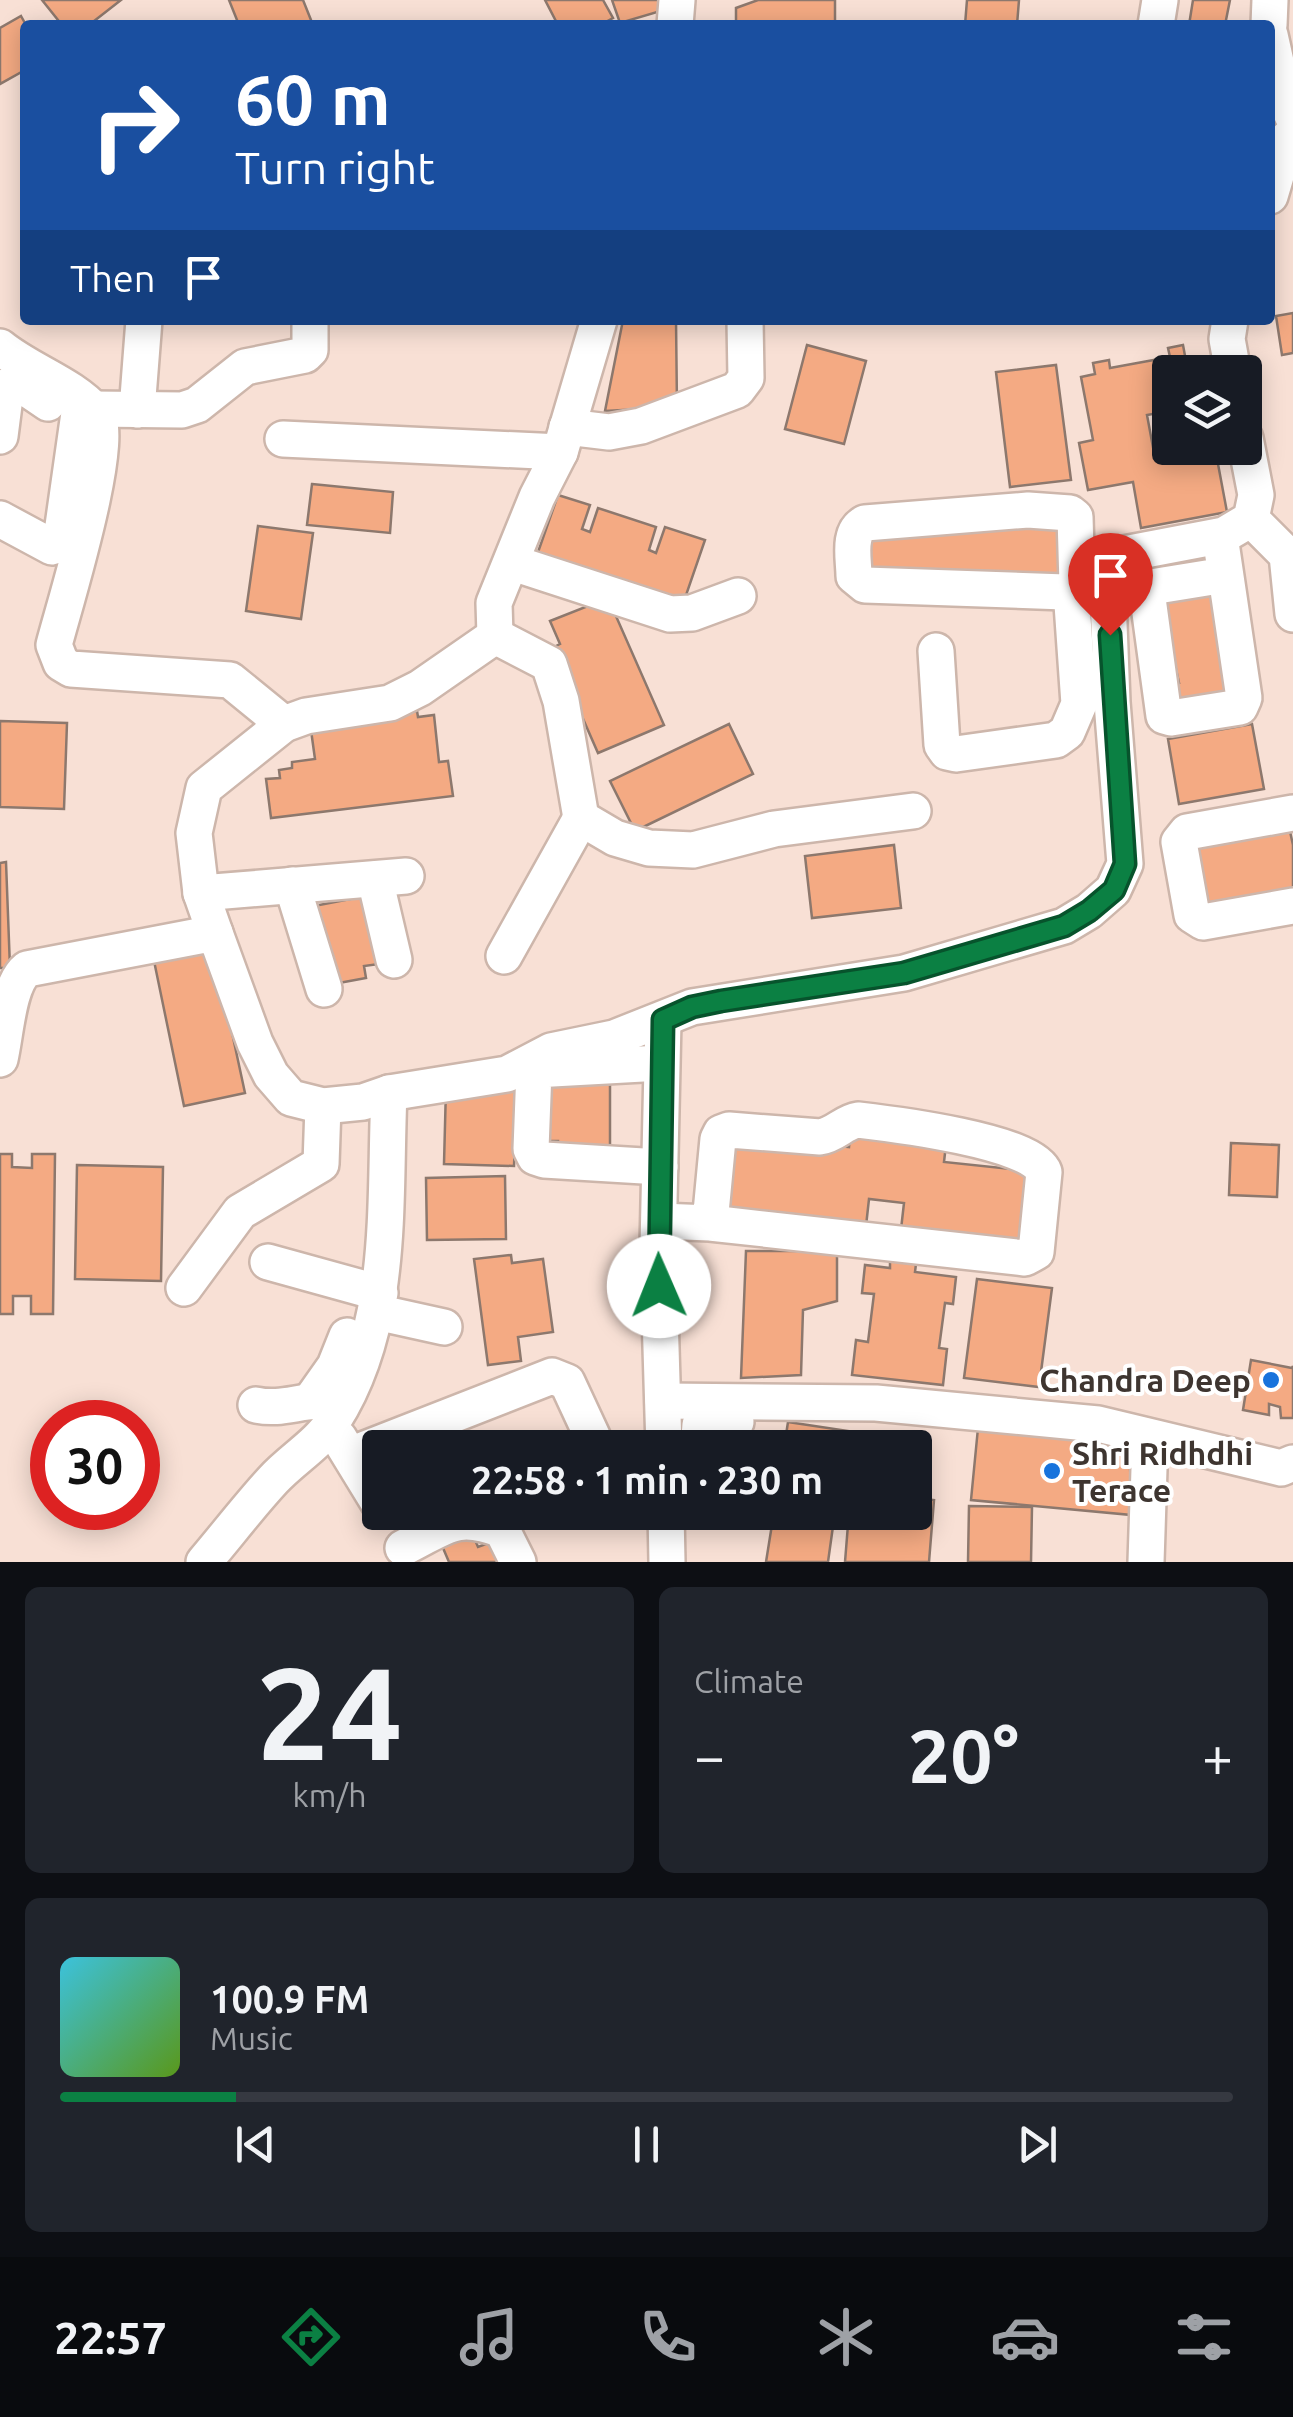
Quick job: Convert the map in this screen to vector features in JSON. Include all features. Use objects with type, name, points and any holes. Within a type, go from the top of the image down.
[{"type":"street","points":[[1275,63],[1282,103]]},
{"type":"street","points":[[1275,179],[1287,139],[1293,132]]},
{"type":"street","points":[[137,410],[144,325]]},
{"type":"street","points":[[0,436],[10,384],[84,410],[182,410],[197,405],[245,367],[305,356],[310,350],[310,325]]},
{"type":"street","points":[[495,636],[494,603],[564,440],[597,325]]},
{"type":"street","points":[[283,439],[564,440],[641,426],[738,390],[746,378],[745,325]]},
{"type":"street","points":[[1229,325],[1226,339],[1229,355]]},
{"type":"street","points":[[0,348],[84,410],[103,431],[102,452],[54,645],[61,663],[71,669],[230,680],[284,724]]},
{"type":"street","points":[[0,519],[52,548],[61,540],[84,410]]},
{"type":"street","points":[[1250,465],[1256,495],[1252,519]]},
{"type":"street","points":[[495,636],[420,688],[390,703],[306,716],[284,724],[204,788],[194,834],[201,893],[255,1043],[271,1075],[291,1098],[323,1106],[363,1102],[388,1094],[507,1074],[551,1051],[614,1038],[692,1007],[904,973],[1064,926],[1089,911],[1114,890],[1125,864],[1096,703],[1091,587],[1076,522],[1070,513],[1028,510],[865,524],[857,527],[854,534],[854,576],[864,585],[1065,592],[1077,584],[1091,587]]},
{"type":"street","points":[[983,609],[1091,587],[1119,555],[1220,536],[1252,519]]},
{"type":"street","points":[[1252,519],[1290,555],[1293,614]]},
{"type":"street","points":[[1220,536],[1243,703],[1240,707],[1164,716],[1147,598],[1151,587],[1225,576]]},
{"type":"street","points":[[1152,548],[1159,586]]},
{"type":"street","points":[[513,563],[670,614],[692,614],[738,596]]},
{"type":"street","points":[[495,636],[549,664],[561,701],[581,818],[504,956]]},
{"type":"street","points":[[936,651],[942,746],[946,752],[956,754],[1056,740],[1096,703]]},
{"type":"street","points":[[581,818],[615,838],[648,848],[693,850],[774,829],[913,811]]},
{"type":"street","points":[[1293,813],[1187,832],[1179,842],[1192,915],[1196,919],[1202,922],[1293,906]]},
{"type":"street","points":[[201,893],[391,877],[394,960]]},
{"type":"street","points":[[281,886],[315,984]]},
{"type":"street","points":[[0,1059],[12,988],[17,976],[27,969],[216,933]]},
{"type":"street","points":[[663,1020],[660,1222],[663,1430]]},
{"type":"street","points":[[660,1167],[544,1160],[535,1157],[530,1149],[534,1070],[661,1063]]},
{"type":"street","points":[[204,1562],[328,1410],[366,1351],[388,1094]]},
{"type":"street","points":[[184,1288],[240,1212],[321,1164],[323,1106]]},
{"type":"street","points":[[660,1222],[710,1223],[1025,1258],[1036,1252],[1044,1172],[1036,1161],[960,1134],[858,1120],[849,1121],[830,1136],[820,1137],[729,1130],[718,1139],[710,1223]]},
{"type":"street","points":[[268,1262],[444,1328]]},
{"type":"street","points":[[422,1430],[552,1376],[567,1382],[588,1430]]},
{"type":"street","points":[[662,1401],[736,1424]]},
{"type":"street","points":[[700,1430],[700,1425],[736,1424],[876,1403],[1098,1424],[1281,1468],[1293,1463]]},
{"type":"street","points":[[256,1406],[328,1410]]},
{"type":"street","points":[[328,1410],[362,1475]]},
{"type":"street","points":[[1146,1562],[1150,1438]]},
{"type":"street","points":[[350,1455],[362,1452]]},
{"type":"street","points":[[394,1530],[407,1555],[454,1523],[476,1520],[502,1530],[518,1562]]},
{"type":"street","points":[[666,1530],[667,1562]]},
{"type":"building","points":[[42,0],[121,0],[95,20],[58,20]]},
{"type":"building","points":[[229,0],[303,0],[311,20],[237,20]]},
{"type":"building","points":[[545,0],[603,0],[613,18],[609,20],[555,20]]},
{"type":"building","points":[[612,0],[669,0],[671,8],[619,20]]},
{"type":"building","points":[[758,0],[835,0],[835,20],[736,20],[736,8]]},
{"type":"building","points":[[967,0],[1019,0],[1017,20],[965,20]]},
{"type":"building","points":[[1193,0],[1230,0],[1226,20],[1190,20]]},
{"type":"building","points":[[21,16],[23,20],[20,20],[20,73],[0,84],[0,28]]},
{"type":"building","points":[[1293,313],[1293,353],[1282,355],[1276,316]]},
{"type":"building","points":[[622,325],[676,325],[677,407],[605,411]]},
{"type":"building","points":[[807,345],[866,361],[844,444],[785,429]]},
{"type":"building","points":[[1183,345],[1185,355],[1170,355],[1168,348]]},
{"type":"building","points":[[1109,360],[1110,368],[1152,360],[1152,414],[1147,415],[1152,465],[1218,465],[1227,512],[1141,528],[1133,482],[1088,490],[1079,443],[1093,440],[1081,377],[1095,374],[1093,363]]},
{"type":"building","points":[[1056,365],[1071,480],[1010,487],[996,372]]},
{"type":"building","points":[[312,484],[393,492],[390,533],[307,525]]},
{"type":"building","points":[[558,495],[590,505],[582,529],[590,532],[598,508],[656,527],[649,550],[656,553],[665,527],[705,540],[683,604],[537,555]]},
{"type":"building","points":[[1070,517],[1070,585],[864,573],[864,538]]},
{"type":"building","points":[[258,526],[313,533],[301,619],[246,611]]},
{"type":"building","points":[[1211,581],[1238,700],[1173,711],[1167,685],[1179,683],[1159,591]]},
{"type":"building","points":[[608,598],[664,725],[598,753],[552,648],[560,644],[550,621]]},
{"type":"building","points":[[417,711],[418,717],[434,715],[439,762],[448,761],[453,796],[271,818],[266,779],[280,778],[279,770],[292,768],[292,762],[315,759],[310,723]]},
{"type":"building","points":[[0,721],[67,723],[64,809],[0,807]]},
{"type":"building","points":[[729,724],[753,774],[635,831],[610,781]]},
{"type":"building","points":[[1252,724],[1264,789],[1179,804],[1168,739]]},
{"type":"building","points":[[1289,827],[1293,895],[1210,911],[1197,846]]},
{"type":"building","points":[[894,845],[901,908],[812,918],[805,856]]},
{"type":"building","points":[[6,862],[10,968],[0,968],[0,863]]},
{"type":"building","points":[[366,896],[379,964],[364,966],[366,978],[328,985],[314,906]]},
{"type":"building","points":[[213,944],[245,1093],[184,1106],[153,956]]},
{"type":"building","points":[[539,1077],[610,1077],[610,1155],[558,1153],[558,1141],[538,1141]]},
{"type":"building","points":[[446,1087],[517,1089],[514,1166],[444,1164]]},
{"type":"building","points":[[851,1126],[947,1136],[944,1162],[1039,1172],[1031,1252],[900,1238],[904,1203],[869,1199],[865,1235],[725,1220],[727,1146],[770,1151],[772,1138],[849,1147]]},
{"type":"building","points":[[1231,1143],[1279,1145],[1277,1197],[1229,1195]]},
{"type":"building","points":[[0,1154],[12,1154],[12,1167],[32,1168],[32,1154],[55,1154],[53,1314],[31,1314],[31,1296],[13,1296],[13,1314],[0,1314]]},
{"type":"building","points":[[77,1165],[163,1167],[161,1281],[75,1279]]},
{"type":"building","points":[[505,1176],[506,1239],[427,1240],[426,1178]]},
{"type":"building","points":[[746,1251],[837,1251],[837,1301],[803,1310],[801,1375],[741,1378]]},
{"type":"building","points":[[511,1255],[512,1263],[543,1259],[553,1332],[518,1337],[521,1361],[488,1365],[474,1259]]},
{"type":"building","points":[[890,1261],[916,1264],[915,1272],[956,1277],[953,1304],[945,1303],[939,1348],[947,1349],[943,1385],[852,1375],[856,1340],[868,1342],[874,1294],[862,1293],[865,1265],[890,1268]]},
{"type":"building","points":[[977,1279],[1052,1288],[1039,1387],[964,1378]]},
{"type":"building","name":"Chandra Deep","points":[[1251,1360],[1293,1366],[1293,1418],[1281,1418],[1280,1407],[1269,1404],[1269,1415],[1243,1410]]},
{"type":"building","points":[[788,1422],[841,1430],[787,1430]]},
{"type":"building","name":"Shri Ridhdhi Terace","points":[[978,1428],[1129,1442],[1132,1515],[971,1500]]},
{"type":"building","points":[[969,1506],[1032,1507],[1031,1562],[968,1562]]},
{"type":"building","points":[[471,1530],[478,1547],[497,1540],[506,1562],[449,1562],[440,1541]]},
{"type":"building","points":[[771,1530],[832,1530],[828,1562],[766,1562]]},
{"type":"building","points":[[848,1530],[932,1530],[929,1562],[845,1562]]},
{"type":"place","name":"Chandra Deep","points":[[1271,1380]]},
{"type":"place","name":"Shri Ridhdhi Terace","points":[[1052,1471]]},
{"type":"route","points":[[659,1286],[663,1020],[692,1007],[721,1001],[904,973],[1064,926],[1114,890],[1125,864],[1110,635]]}]
